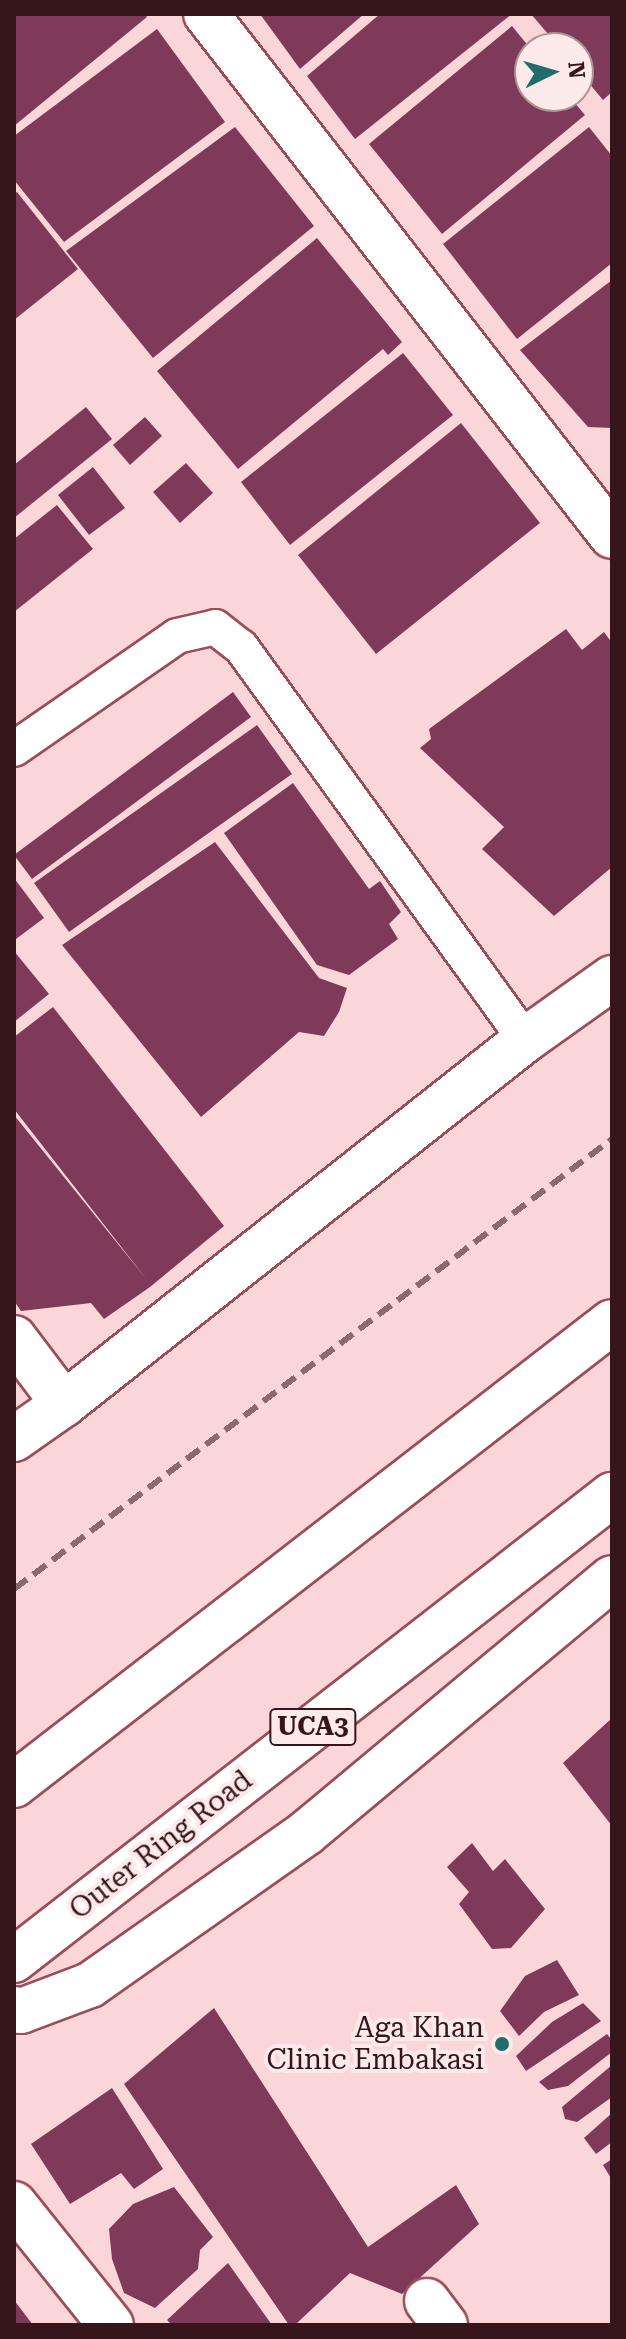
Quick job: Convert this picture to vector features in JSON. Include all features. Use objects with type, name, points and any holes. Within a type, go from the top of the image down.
[{"type":"main road","points":[[206,14],[607,519]]},
{"type":"main road","points":[[14,1439],[64,1404],[525,1040],[612,978]]},
{"type":"main road","points":[[14,1785],[612,1322]]},
{"type":"main road","points":[[14,1338],[64,1404]]},
{"type":"main road","name":"Outer Ring Road","points":[[14,1960],[612,1495]]},
{"type":"main road","name":"UCA3","points":[[16,2013],[90,1985],[306,1833],[612,1578]]},
{"type":"main road","points":[[14,2204],[111,2325]]},
{"type":"lane","points":[[14,749],[177,636],[215,627],[241,647],[525,1040]]},
{"type":"building","points":[[14,14],[144,14],[147,17],[14,126]]},
{"type":"building","points":[[260,14],[364,14],[300,69]]},
{"type":"building","points":[[380,14],[512,14],[355,139],[307,76]]},
{"type":"building","points":[[531,14],[612,14],[612,92],[603,100],[594,89],[594,32],[546,32]]},
{"type":"building","points":[[512,26],[517,32],[514,32],[514,112],[582,112],[585,115],[442,234],[369,144]]},
{"type":"building","points":[[157,29],[225,122],[64,242],[14,180],[14,136]]},
{"type":"building","points":[[235,127],[314,226],[153,358],[66,251]]},
{"type":"building","points":[[589,127],[612,156],[612,263],[517,339],[443,244]]},
{"type":"building","points":[[17,192],[78,269],[14,320],[14,194]]},
{"type":"building","points":[[317,238],[402,342],[388,355],[383,349],[238,469],[157,371]]},
{"type":"building","points":[[612,280],[612,428],[588,427],[520,350]]},
{"type":"building","points":[[403,353],[453,415],[290,545],[241,482]]},
{"type":"building","points":[[86,407],[112,439],[14,518],[14,465]]},
{"type":"building","points":[[145,417],[162,436],[130,465],[113,445]]},
{"type":"building","points":[[461,423],[540,523],[376,654],[298,555]]},
{"type":"building","points":[[186,463],[213,493],[180,523],[153,492]]},
{"type":"building","points":[[93,467],[125,508],[89,535],[58,495]]},
{"type":"building","points":[[57,505],[93,549],[14,612],[14,539]]},
{"type":"building","points":[[566,629],[582,650],[604,632],[612,643],[612,867],[554,916],[482,849],[504,827],[420,748],[431,739],[429,729]]},
{"type":"building","points":[[233,692],[251,717],[32,879],[14,855]]},
{"type":"building","points":[[257,725],[292,774],[69,932],[34,883]]},
{"type":"building","points":[[293,783],[369,889],[380,881],[401,912],[389,924],[398,939],[349,975],[317,965],[224,833]]},
{"type":"building","points":[[215,842],[319,978],[347,988],[339,1012],[324,1036],[299,1032],[201,1117],[62,945]]},
{"type":"building","points":[[14,878],[44,918],[16,939],[14,937]]},
{"type":"building","points":[[14,951],[49,994],[14,1022]]},
{"type":"building","points":[[53,1007],[224,1226],[150,1287],[104,1319],[91,1303],[21,1311],[14,1301],[14,1115],[147,1280],[14,1109],[14,1037]]},
{"type":"building","points":[[612,1718],[612,1826],[563,1763]]},
{"type":"building","points":[[472,1843],[493,1871],[505,1859],[545,1909],[511,1948],[492,1949],[459,1904],[469,1892],[447,1867]]},
{"type":"building","points":[[557,1960],[579,1995],[544,2012],[519,2036],[500,2011],[525,1976]]},
{"type":"building","points":[[583,2003],[601,2021],[526,2071],[516,2056],[552,2022]]},
{"type":"building","points":[[214,2008],[368,2247],[456,2185],[479,2224],[402,2294],[350,2273],[295,2325],[289,2325],[124,2084]]},
{"type":"building","points":[[607,2034],[612,2040],[612,2052],[568,2086],[548,2090],[539,2082]]},
{"type":"building","points":[[612,2065],[612,2097],[577,2122],[565,2119],[562,2107]]},
{"type":"building","points":[[112,2088],[163,2169],[134,2189],[121,2173],[70,2204],[31,2144]]},
{"type":"building","points":[[612,2113],[612,2142],[596,2154],[584,2138]]},
{"type":"building","points":[[612,2159],[612,2180],[603,2165]]},
{"type":"building","points":[[174,2187],[213,2237],[200,2250],[198,2269],[155,2308],[124,2293],[112,2259],[109,2229],[133,2204]]},
{"type":"building","points":[[228,2263],[272,2325],[172,2325],[167,2320]]},
{"type":"building","points":[[14,2300],[33,2325],[14,2325]]},
{"type":"railway","points":[[14,1589],[612,1139]]},
{"type":"place","name":"Aga Khan Clinic Embakasi","points":[[502,2044]]}]
